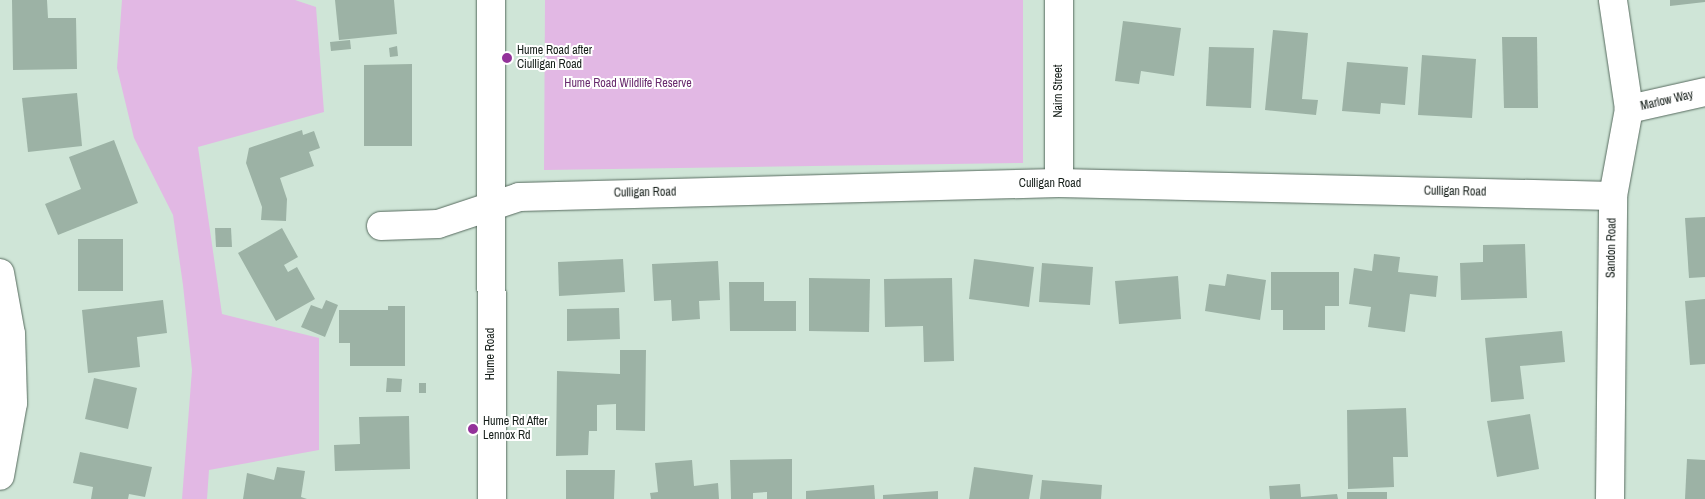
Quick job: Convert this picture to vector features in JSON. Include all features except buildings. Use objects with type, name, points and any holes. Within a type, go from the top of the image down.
[{"type":"street","name":"Hume Road","points":[[491,0],[492,499]]},
{"type":"street","name":"Nairn Street","points":[[1058,0],[1059,183]]},
{"type":"street","name":"Sandon Road","points":[[1610,499],[1613,196],[1629,110],[1613,0]]},
{"type":"street","name":"Marlow Way","points":[[1629,110],[1705,92]]},
{"type":"street","name":"Culligan Road","points":[[490,208],[518,197],[1059,183],[1613,196]]},
{"type":"street","points":[[381,226],[438,224],[490,208]]},
{"type":"street","points":[[0,273],[11,334],[13,403],[0,476]]},
{"type":"green space","points":[[122,0],[295,0],[316,7],[324,112],[198,147],[222,314],[319,338],[319,450],[209,470],[207,499],[182,499],[192,370],[183,285],[173,215],[134,138],[117,68]]},
{"type":"green space","name":"Hume Road Wildlife Reserve","points":[[545,0],[1023,0],[1023,163],[544,170]]},
{"type":"place","name":"Hume Road after Ciulligan Road","points":[[507,58]]},
{"type":"place","name":"Hume Rd After Lennox Rd","points":[[473,429]]}]
